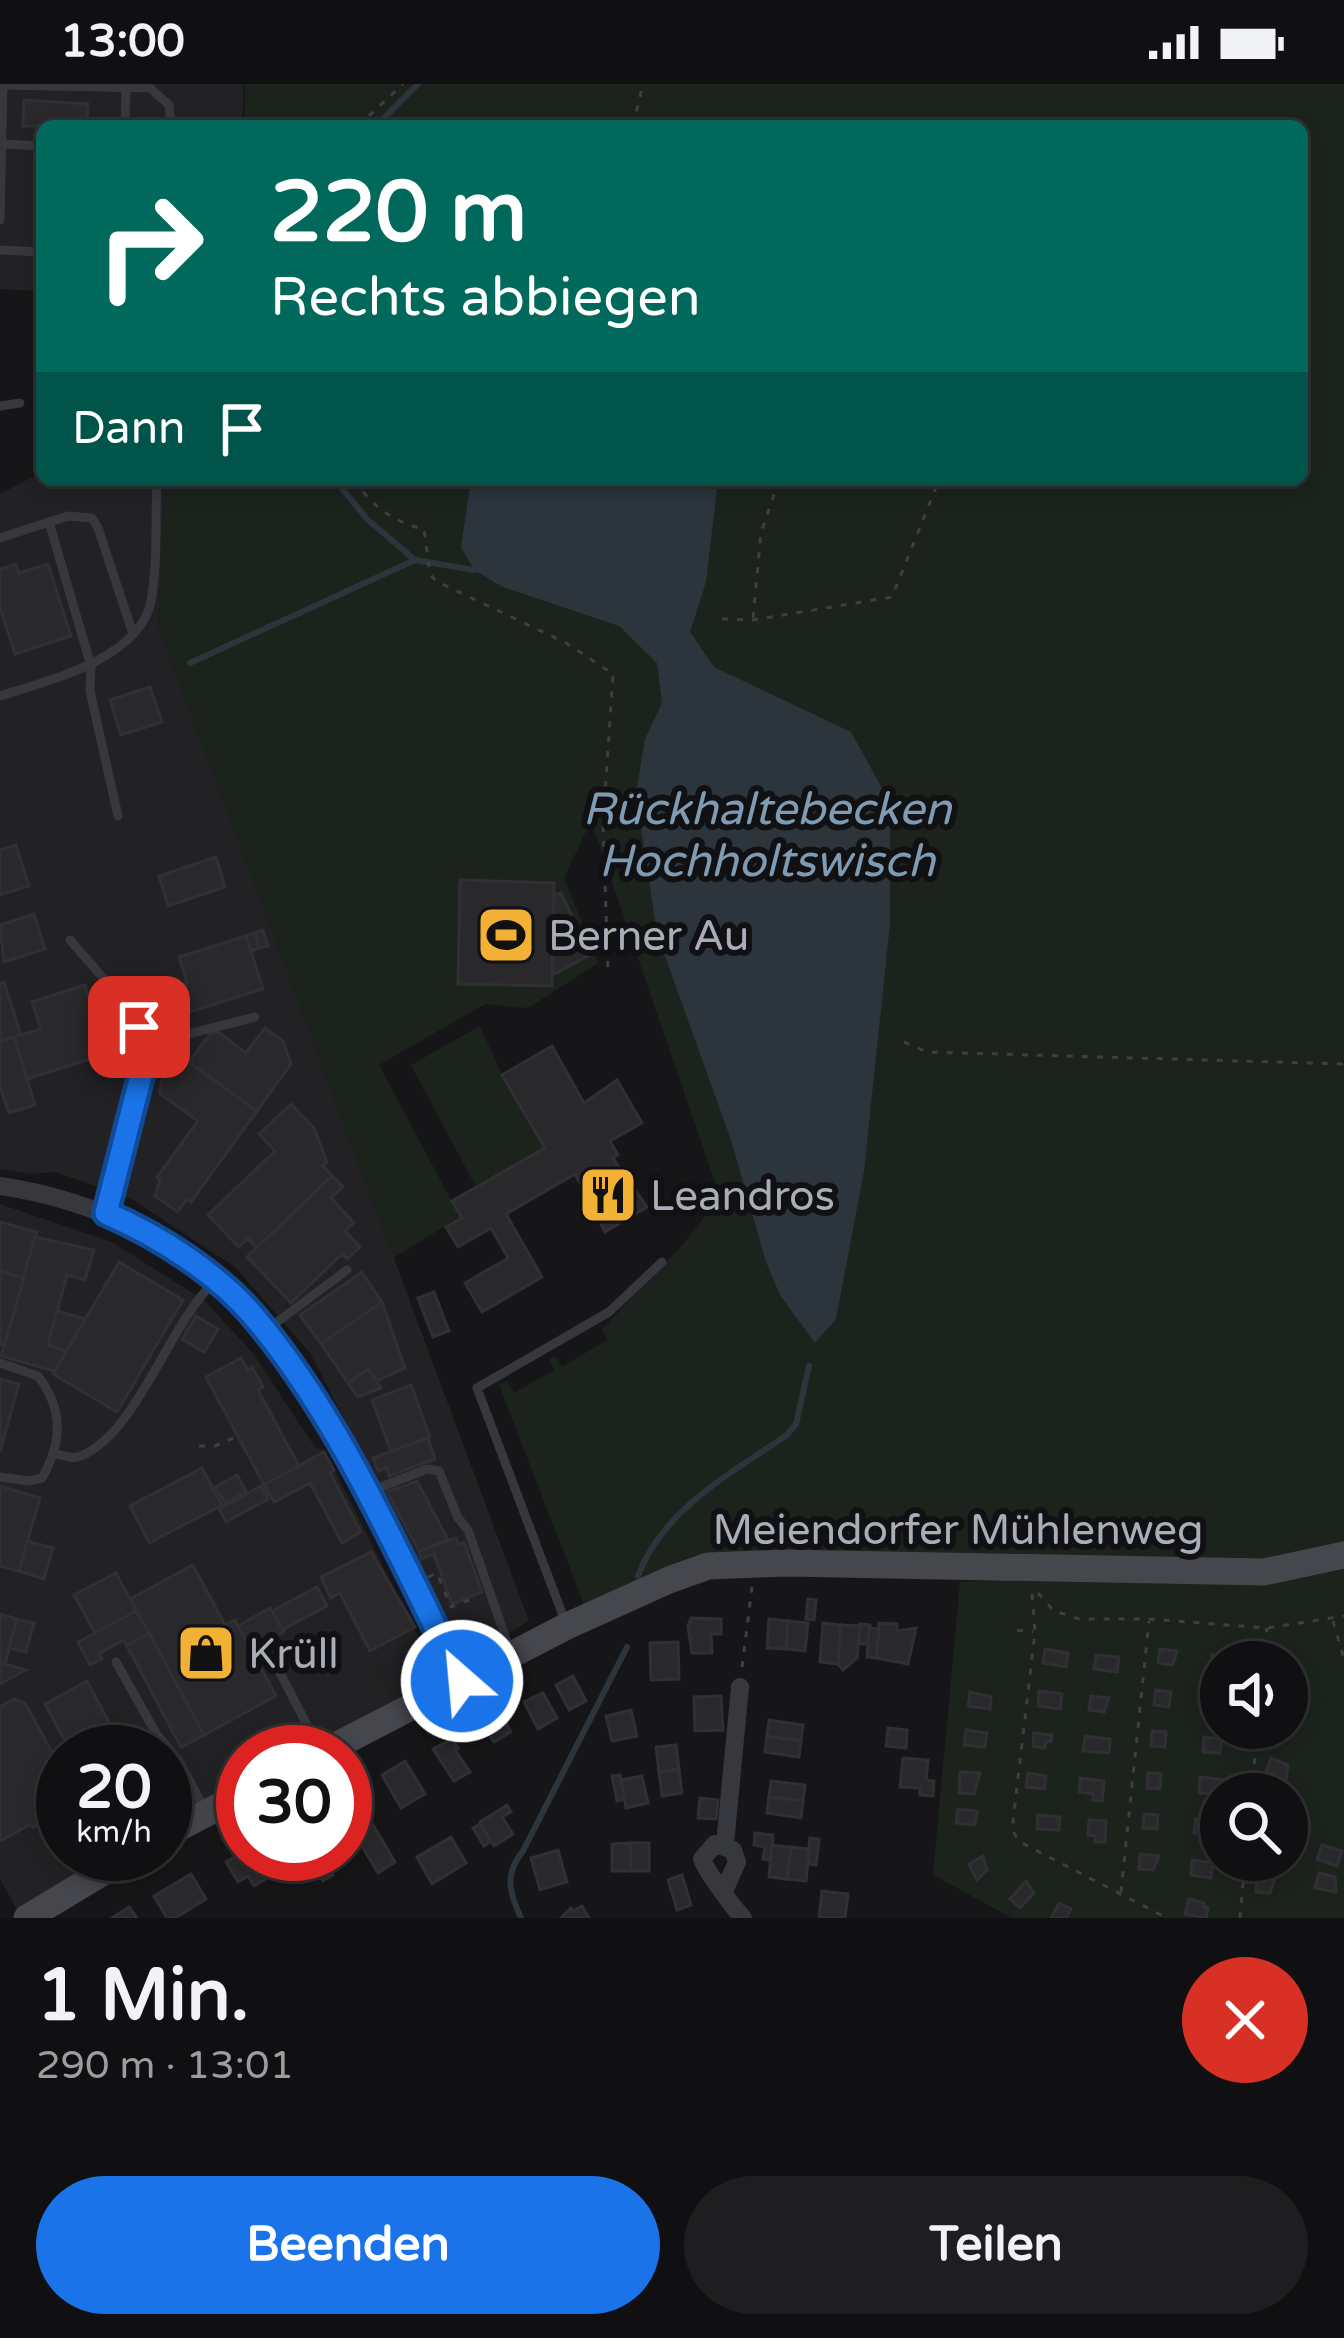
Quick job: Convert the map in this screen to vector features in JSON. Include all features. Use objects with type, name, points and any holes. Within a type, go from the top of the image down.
[{"type":"street","points":[[0,1186],[41,1192],[136,1226],[215,1281],[265,1331],[302,1382],[365,1493],[413,1585],[454,1685]]},
{"type":"street","name":"Meiendorfer Mühlenweg","points":[[372,1727],[566,1626],[708,1566],[1264,1572],[1344,1556]]},
{"type":"street","points":[[740,1687],[725,1844],[715,1844],[703,1859],[706,1874],[724,1889],[743,1918]]},
{"type":"street","points":[[192,1821],[216,1808]]},
{"type":"street","points":[[27,1918],[64,1909],[99,1881]]},
{"type":"lane","points":[[0,220],[3,85],[157,91],[169,105],[170,120]]},
{"type":"lane","points":[[125,120],[126,87]]},
{"type":"lane","points":[[2,144],[36,146]]},
{"type":"lane","points":[[0,250],[36,252]]},
{"type":"lane","points":[[0,406],[20,403]]},
{"type":"lane","points":[[1,694],[91,666],[133,634],[151,606],[157,486]]},
{"type":"lane","points":[[0,538],[76,514],[92,518],[133,634]]},
{"type":"lane","points":[[49,522],[91,666],[90,691],[118,816]]},
{"type":"lane","points":[[70,940],[124,1002],[149,1044],[106,1213]]},
{"type":"lane","points":[[149,1044],[255,1017]]},
{"type":"lane","points":[[566,1626],[477,1388],[609,1312],[662,1262]]},
{"type":"lane","points":[[265,1331],[347,1270]]},
{"type":"lane","points":[[53,1453],[82,1456],[118,1427],[190,1307],[215,1281]]},
{"type":"lane","points":[[0,1363],[38,1376],[58,1414],[53,1453],[42,1478],[0,1477]]},
{"type":"lane","points":[[365,1493],[427,1469],[439,1471],[458,1519],[468,1530],[512,1655]]},
{"type":"lane","points":[[116,1661],[206,1813]]},
{"type":"lane","points":[[274,1664],[308,1725]]},
{"type":"lane","points":[[454,1685],[468,1728]]},
{"type":"path","points":[[364,120],[403,84]]},
{"type":"path","points":[[634,120],[643,84]]},
{"type":"path","points":[[358,486],[400,524],[424,529],[430,574],[436,581],[566,643],[613,674],[603,825],[608,968]]},
{"type":"path","points":[[753,620],[760,533],[777,486]]},
{"type":"path","points":[[722,619],[753,620],[892,597],[937,486]]},
{"type":"path","points":[[904,1042],[927,1052],[1344,1064]]},
{"type":"path","points":[[199,1446],[215,1446],[232,1438]]},
{"type":"path","points":[[740,1687],[756,1563]]},
{"type":"path","points":[[413,1585],[437,1573],[451,1606],[490,1592]]},
{"type":"path","points":[[1166,1918],[1020,1842],[1012,1830],[1035,1632],[1031,1586],[1054,1611],[1079,1619],[1267,1628],[1344,1616]]},
{"type":"path","points":[[1120,1894],[1149,1619]]},
{"type":"path","points":[[1333,1620],[1344,1659]]},
{"type":"path","points":[[1266,1641],[1267,1628]]},
{"type":"path","points":[[1017,1630],[1035,1632]]},
{"type":"path","points":[[1240,1918],[1243,1881]]},
{"type":"shaded area","points":[[0,84],[244,84],[242,120],[36,120],[36,291],[0,289]]},
{"type":"shaded area","points":[[245,84],[1344,84],[1344,1544],[1294,1558],[1172,1563],[819,1552],[585,1607],[499,1385],[507,1381],[514,1393],[554,1370],[549,1359],[555,1356],[562,1367],[607,1340],[602,1329],[679,1249],[720,1197],[591,821],[564,878],[598,963],[528,1008],[485,1004],[379,1065],[460,1217],[393,1258],[158,625],[165,486],[1308,486],[1308,120],[244,120]]},
{"type":"shaded area","points":[[36,475],[36,486],[165,486],[158,625],[529,1621],[496,1641],[493,1636],[482,1643],[484,1648],[456,1635],[310,1353],[235,1267],[133,1200],[56,1172],[0,1169],[0,494]]},
{"type":"shaded area","points":[[480,1026],[502,1075],[545,1148],[476,1187],[411,1065]]},
{"type":"shaded area","points":[[0,1204],[112,1242],[205,1301],[252,1352],[315,1447],[325,1451],[430,1660],[425,1677],[414,1689],[347,1725],[216,1725],[216,1796],[192,1809],[192,1725],[36,1725],[36,1881],[71,1881],[19,1913],[0,1879]]},
{"type":"shaded area","points":[[1344,1565],[1344,1918],[1012,1918],[933,1875],[960,1582]]},
{"type":"shaded area","points":[[421,1636],[428,1658],[424,1676],[412,1690],[391,1697],[376,1671],[381,1665],[394,1695],[420,1680],[416,1672],[426,1665],[412,1642]]},
{"type":"water","name":"Rückhaltebecken Hochholtswisch","points":[[470,486],[717,486],[706,582],[690,632],[714,667],[851,732],[890,803],[890,924],[864,1171],[836,1319],[815,1343],[780,1295],[766,1262],[731,1140],[657,934],[636,794],[645,739],[662,703],[657,663],[619,626],[503,587],[474,570],[461,547]]},
{"type":"building","points":[[24,100],[88,104],[87,120],[36,120],[36,126],[23,126]]},
{"type":"building","points":[[16,564],[19,573],[48,564],[71,636],[15,654],[0,608],[0,569]]},
{"type":"building","points":[[150,687],[162,722],[121,735],[110,700]]},
{"type":"building","points":[[16,845],[29,886],[0,895],[0,850]]},
{"type":"building","points":[[216,857],[225,887],[168,906],[159,876]]},
{"type":"building","name":"Berner Au","points":[[460,880],[554,883],[552,986],[458,984]]},
{"type":"building","points":[[561,893],[590,955],[552,975],[554,895]]},
{"type":"building","points":[[34,914],[45,949],[4,962],[0,925]]},
{"type":"building","points":[[263,930],[268,946],[259,948],[255,933]]},
{"type":"building","points":[[255,933],[259,948],[251,951],[246,936]]},
{"type":"building","points":[[246,936],[263,989],[180,1015],[171,988],[187,983],[179,957]]},
{"type":"building","points":[[4,982],[21,1035],[0,1041],[0,983]]},
{"type":"building","points":[[85,985],[106,1054],[27,1079],[14,1037],[41,1029],[32,1002]]},
{"type":"building","points":[[265,1028],[283,1041],[291,1064],[257,1111],[189,1062],[210,1034],[218,1032],[246,1053]]},
{"type":"building","points":[[14,1037],[35,1105],[9,1113],[0,1087],[0,1041]]},
{"type":"building","points":[[552,1046],[584,1103],[617,1080],[642,1123],[610,1141],[618,1155],[613,1158],[647,1207],[605,1232],[575,1174],[506,1214],[542,1277],[482,1312],[465,1283],[508,1258],[491,1228],[458,1247],[446,1227],[462,1218],[452,1201],[545,1148],[502,1075]]},
{"type":"building","points":[[170,1049],[257,1111],[191,1202],[187,1199],[178,1212],[155,1196],[157,1177],[198,1121],[159,1093]]},
{"type":"building","points":[[291,1104],[314,1128],[327,1162],[323,1166],[332,1176],[257,1248],[248,1238],[239,1247],[208,1215],[275,1151],[259,1134]]},
{"type":"building","points":[[332,1176],[343,1187],[331,1198],[354,1223],[345,1231],[360,1247],[347,1259],[342,1254],[291,1303],[247,1257]]},
{"type":"building","points":[[0,1222],[37,1232],[24,1278],[0,1271]]},
{"type":"building","points":[[35,1237],[94,1250],[85,1280],[67,1275],[48,1345],[67,1351],[54,1371],[1,1356]]},
{"type":"building","points":[[119,1262],[183,1300],[117,1412],[53,1374]]},
{"type":"building","points":[[0,1271],[24,1278],[4,1346],[0,1344]]},
{"type":"building","points":[[362,1272],[382,1302],[321,1344],[300,1315]]},
{"type":"building","points":[[434,1292],[449,1331],[433,1337],[418,1298]]},
{"type":"building","points":[[382,1302],[405,1368],[376,1381],[368,1369],[348,1383],[321,1344]]},
{"type":"building","points":[[57,1311],[85,1319],[67,1351],[48,1345]]},
{"type":"building","points":[[196,1316],[218,1329],[204,1352],[182,1339]]},
{"type":"building","points":[[241,1358],[263,1387],[258,1390],[299,1466],[264,1485],[206,1377]]},
{"type":"building","points":[[368,1369],[381,1388],[358,1397],[348,1383]]},
{"type":"building","points":[[0,1379],[19,1384],[0,1452]]},
{"type":"building","points":[[411,1385],[430,1437],[391,1451],[372,1400]]},
{"type":"building","points":[[428,1438],[435,1459],[389,1476],[387,1468],[378,1471],[373,1458]]},
{"type":"building","points":[[324,1452],[361,1532],[342,1543],[310,1483],[274,1502],[264,1485]]},
{"type":"building","points":[[202,1468],[222,1505],[149,1543],[130,1506]]},
{"type":"building","points":[[237,1475],[246,1491],[225,1503],[216,1487]]},
{"type":"building","points":[[417,1481],[448,1540],[419,1551],[387,1492]]},
{"type":"building","points":[[0,1486],[40,1498],[19,1571],[0,1566]]},
{"type":"building","points":[[261,1486],[268,1499],[226,1522],[219,1509]]},
{"type":"building","points":[[456,1538],[458,1544],[464,1542],[482,1592],[452,1604],[434,1554],[421,1559],[419,1551]]},
{"type":"building","points":[[27,1541],[53,1548],[44,1579],[19,1571]]},
{"type":"building","points":[[371,1552],[415,1627],[370,1651],[340,1593],[331,1598],[321,1577]]},
{"type":"building","name":"Krüll","points":[[193,1565],[225,1625],[235,1620],[276,1696],[204,1735],[130,1599]]},
{"type":"building","points":[[116,1573],[136,1611],[95,1633],[74,1595]]},
{"type":"building","points":[[317,1587],[327,1606],[282,1630],[272,1611]]},
{"type":"building","points":[[808,1599],[816,1600],[814,1620],[806,1619]]},
{"type":"building","points":[[270,1608],[284,1632],[251,1650],[238,1626]]},
{"type":"building","points":[[136,1611],[149,1633],[127,1646],[124,1640],[100,1653],[102,1659],[90,1665],[78,1642]]},
{"type":"building","points":[[0,1614],[17,1619],[5,1664],[0,1663]]},
{"type":"building","points":[[691,1618],[721,1619],[721,1634],[711,1634],[712,1653],[692,1653]]},
{"type":"building","points":[[17,1619],[34,1623],[26,1652],[9,1648]]},
{"type":"building","points":[[769,1619],[788,1621],[786,1649],[767,1648]]},
{"type":"building","points":[[788,1621],[808,1623],[805,1651],[786,1649]]},
{"type":"building","points":[[823,1623],[841,1625],[838,1664],[820,1662]]},
{"type":"building","points":[[879,1623],[897,1624],[897,1631],[916,1628],[908,1664],[876,1658]]},
{"type":"building","points":[[860,1624],[870,1625],[868,1644],[858,1644]]},
{"type":"building","points":[[841,1625],[860,1626],[857,1658],[843,1670],[838,1664]]},
{"type":"building","points":[[869,1628],[879,1629],[876,1658],[867,1657]]},
{"type":"building","points":[[149,1633],[204,1735],[192,1741],[192,1725],[169,1725],[127,1646]]},
{"type":"building","points":[[678,1642],[679,1679],[651,1680],[650,1643]]},
{"type":"building","points":[[1045,1649],[1068,1653],[1066,1667],[1043,1663]]},
{"type":"building","points":[[1160,1649],[1177,1651],[1173,1665],[1158,1663]]},
{"type":"building","points":[[1096,1655],[1119,1657],[1117,1672],[1094,1669]]},
{"type":"building","points":[[0,1663],[5,1664],[26,1670],[0,1684]]},
{"type":"building","points":[[573,1676],[586,1701],[569,1710],[556,1685]]},
{"type":"building","points":[[87,1681],[111,1725],[56,1725],[45,1704]]},
{"type":"building","points":[[1156,1690],[1171,1692],[1169,1707],[1154,1705]]},
{"type":"building","points":[[1039,1691],[1062,1694],[1060,1709],[1038,1706]]},
{"type":"building","points":[[970,1692],[991,1697],[990,1709],[968,1706]]},
{"type":"building","points":[[543,1693],[557,1718],[538,1729],[524,1702]]},
{"type":"building","points":[[721,1696],[723,1730],[695,1731],[694,1697]]},
{"type":"building","points":[[1091,1696],[1109,1698],[1104,1712],[1089,1710]]},
{"type":"building","points":[[14,1699],[25,1703],[37,1725],[36,1826],[31,1824],[0,1841],[0,1707]]},
{"type":"building","points":[[631,1710],[637,1736],[612,1741],[606,1716]]},
{"type":"building","points":[[488,1712],[491,1719],[501,1713],[511,1732],[494,1742],[478,1718]]},
{"type":"building","points":[[769,1720],[803,1725],[801,1741],[767,1736]]},
{"type":"building","points":[[888,1728],[907,1730],[906,1748],[886,1746]]},
{"type":"building","points":[[966,1730],[987,1733],[985,1747],[964,1745]]},
{"type":"building","points":[[1152,1731],[1166,1732],[1165,1747],[1151,1746]]},
{"type":"building","points":[[1034,1733],[1052,1735],[1051,1742],[1046,1741],[1045,1748],[1033,1746]]},
{"type":"building","points":[[767,1736],[801,1741],[799,1757],[765,1752]]},
{"type":"building","points":[[1085,1736],[1110,1739],[1109,1753],[1083,1751]]},
{"type":"building","points":[[450,1740],[470,1772],[454,1781],[433,1749]]},
{"type":"building","points":[[676,1745],[679,1769],[659,1772],[656,1747]]},
{"type":"building","points":[[903,1758],[928,1760],[926,1780],[934,1781],[933,1796],[920,1795],[920,1788],[900,1787]]},
{"type":"building","points":[[1271,1758],[1288,1765],[1287,1773],[1266,1772]]},
{"type":"building","points":[[405,1761],[425,1794],[401,1808],[382,1775]]},
{"type":"building","points":[[679,1769],[682,1793],[662,1796],[659,1772]]},
{"type":"building","points":[[960,1772],[980,1773],[974,1794],[959,1793]]},
{"type":"building","points":[[1028,1773],[1046,1776],[1044,1789],[1026,1787]]},
{"type":"building","points":[[1148,1773],[1161,1774],[1160,1789],[1147,1788]]},
{"type":"building","points":[[620,1775],[625,1799],[617,1801],[612,1776]]},
{"type":"building","points":[[642,1776],[648,1803],[626,1808],[621,1780]]},
{"type":"building","points":[[1080,1778],[1104,1781],[1102,1801],[1079,1792]]},
{"type":"building","points":[[771,1781],[805,1785],[803,1801],[769,1797]]},
{"type":"building","points":[[769,1797],[803,1801],[801,1818],[767,1813]]},
{"type":"building","points":[[700,1798],[718,1800],[716,1819],[698,1818]]},
{"type":"building","points":[[507,1805],[511,1812],[502,1817],[513,1834],[494,1846],[480,1822]]},
{"type":"building","points":[[958,1809],[977,1811],[975,1825],[956,1823]]},
{"type":"building","points":[[1144,1814],[1158,1815],[1157,1829],[1143,1828]]},
{"type":"building","points":[[1038,1815],[1060,1817],[1059,1830],[1037,1829]]},
{"type":"building","points":[[1089,1820],[1106,1821],[1105,1842],[1095,1842],[1095,1836],[1088,1835]]},
{"type":"building","points":[[480,1824],[491,1841],[484,1846],[473,1828]]},
{"type":"building","points":[[372,1826],[395,1862],[378,1873],[372,1863]]},
{"type":"building","points":[[755,1833],[773,1835],[771,1860],[763,1859],[765,1847],[754,1845]]},
{"type":"building","points":[[451,1837],[466,1863],[432,1884],[417,1857]]},
{"type":"building","points":[[810,1838],[819,1839],[816,1865],[807,1864]]},
{"type":"building","points":[[630,1843],[649,1843],[649,1871],[631,1871]]},
{"type":"building","points":[[630,1843],[631,1871],[612,1871],[612,1844]]},
{"type":"building","points":[[772,1845],[791,1847],[787,1879],[769,1877]]},
{"type":"building","points":[[1322,1845],[1342,1851],[1337,1866],[1317,1859]]},
{"type":"building","points":[[791,1847],[809,1849],[806,1881],[787,1879]]},
{"type":"building","points":[[558,1850],[567,1882],[540,1890],[531,1858]]},
{"type":"building","points":[[1140,1854],[1159,1856],[1153,1870],[1139,1869]]},
{"type":"building","points":[[983,1856],[987,1870],[977,1880],[969,1864]]},
{"type":"building","points":[[1192,1860],[1200,1861],[1200,1876],[1191,1875]]},
{"type":"building","points":[[1319,1873],[1335,1877],[1336,1892],[1315,1888]]},
{"type":"building","points":[[682,1875],[691,1905],[677,1910],[668,1880]]},
{"type":"building","points":[[192,1876],[206,1899],[167,1918],[154,1896],[179,1881],[192,1881]]},
{"type":"building","points":[[1026,1881],[1034,1893],[1020,1908],[1010,1899]]},
{"type":"building","points":[[1257,1881],[1274,1881],[1270,1893],[1256,1892]]},
{"type":"building","points":[[822,1891],[848,1894],[845,1918],[819,1918]]},
{"type":"building","points":[[1189,1899],[1204,1903],[1206,1918],[1185,1914]]},
{"type":"building","points":[[1059,1903],[1071,1909],[1066,1918],[1051,1918]]},
{"type":"building","points":[[582,1906],[589,1918],[561,1918],[571,1908]]},
{"type":"building","points":[[129,1907],[137,1918],[112,1918]]},
{"type":"waterway","name":"Berner Au","points":[[382,120],[418,84]]},
{"type":"waterway","name":"Berner Au","points":[[340,486],[367,519],[415,560],[474,570]]},
{"type":"waterway","points":[[190,663],[415,560]]},
{"type":"waterway","name":"Berner Au","points":[[638,1576],[649,1552],[681,1512],[796,1424],[809,1366]]},
{"type":"waterway","name":"Berner Au","points":[[521,1918],[511,1891],[513,1868],[627,1647]]},
{"type":"place","name":"Berner Au","points":[[506,935]]},
{"type":"place","name":"Leandros","points":[[608,1195]]},
{"type":"place","name":"Krüll","points":[[206,1653]]},
{"type":"route","points":[[139,1027],[149,1044],[106,1213],[136,1226],[191,1263],[255,1317],[335,1436],[462,1681]]}]
